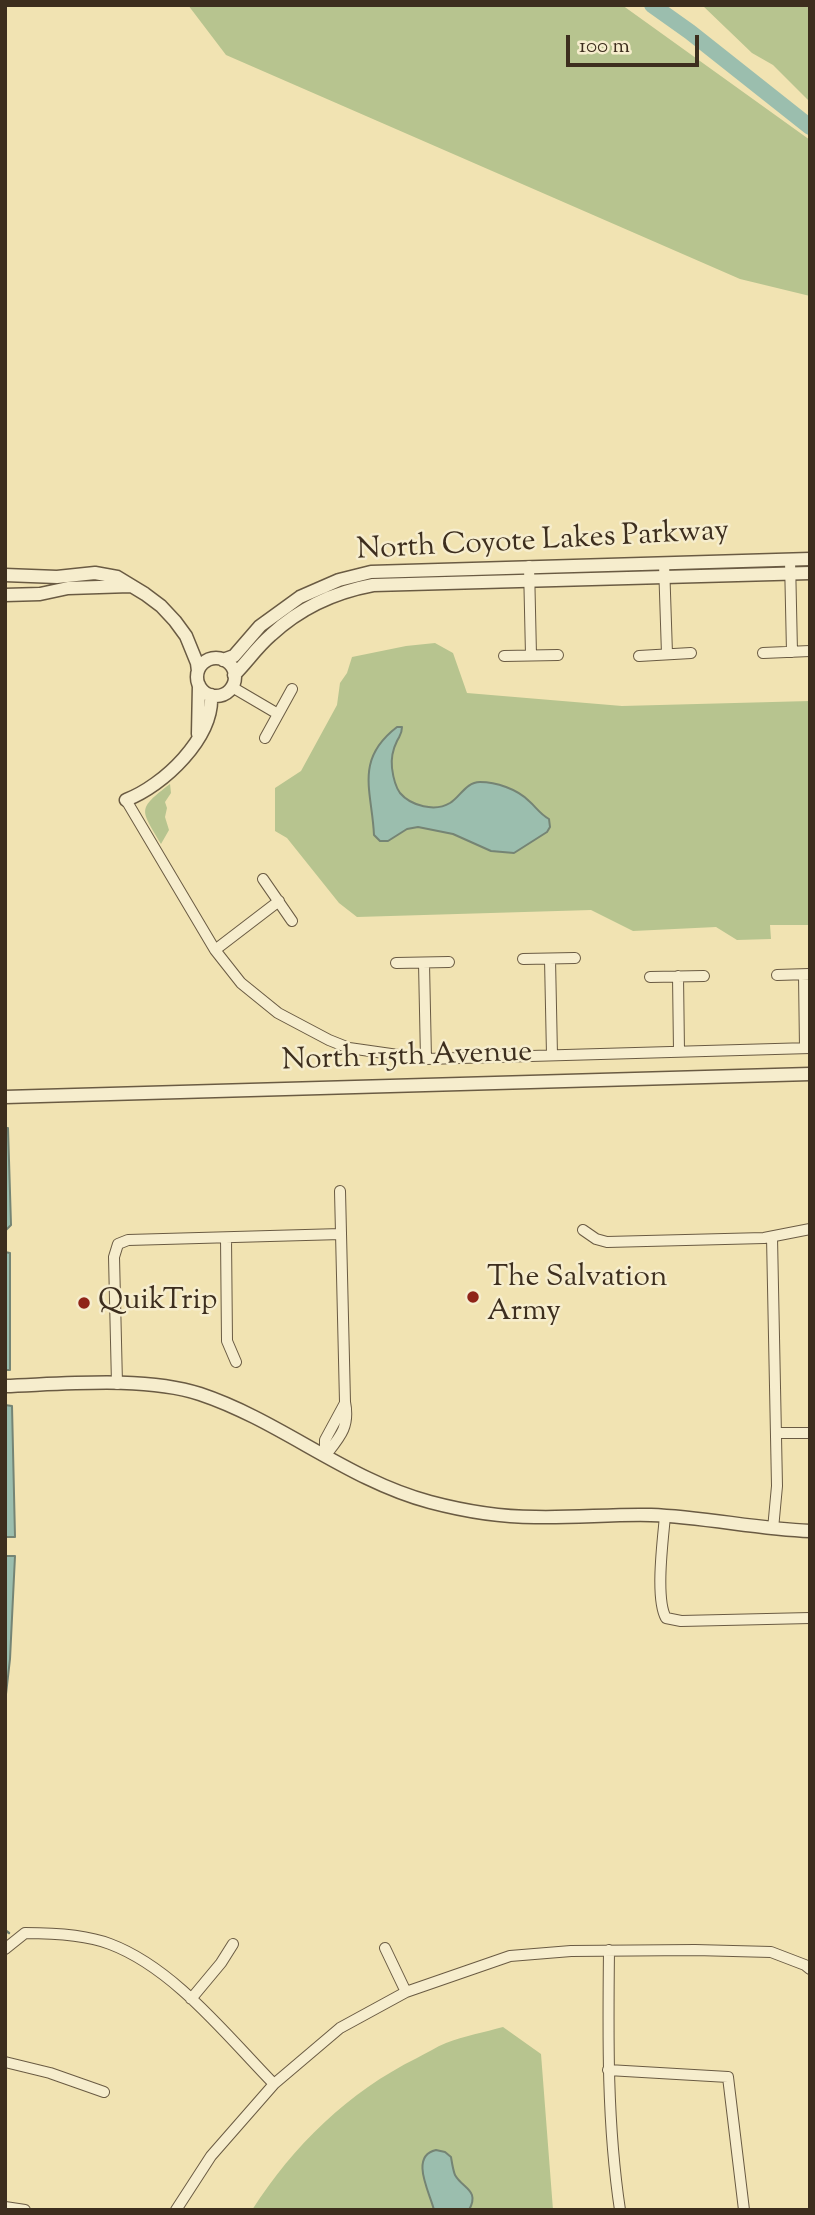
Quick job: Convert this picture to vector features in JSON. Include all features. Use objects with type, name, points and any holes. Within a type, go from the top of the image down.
[{"type":"street","points":[[790,559],[792,652]]},
{"type":"street","name":"North Coyote Lakes Parkway","points":[[233,681],[270,636],[286,622],[306,608],[343,593],[388,584],[664,563],[810,559]]},
{"type":"street","points":[[664,563],[667,654]]},
{"type":"street","name":"North Coyote Lakes Parkway","points":[[223,660],[234,656],[260,626],[300,597],[339,580],[387,570],[664,576],[810,573]]},
{"type":"street","points":[[5,575],[57,577],[95,573],[117,578],[161,606],[208,660]]},
{"type":"street","points":[[529,573],[531,655]]},
{"type":"street","points":[[5,595],[40,594],[68,588],[130,586]]},
{"type":"street","points":[[186,636],[197,663],[198,738]]},
{"type":"street","points":[[764,653],[810,651]]},
{"type":"street","points":[[639,656],[691,653]]},
{"type":"street","points":[[504,656],[558,655]]},
{"type":"street","points":[[208,660],[223,660],[231,666],[233,681],[223,695],[211,695],[202,690],[198,678],[208,660]]},
{"type":"street","points":[[233,681],[278,714]]},
{"type":"street","points":[[265,738],[292,689]]},
{"type":"street","points":[[211,695],[208,719],[186,756],[148,790],[126,800],[215,950],[241,983],[278,1013],[312,1033],[349,1048],[426,1059],[808,1048],[807,974],[777,975]]},
{"type":"street","points":[[263,879],[292,921]]},
{"type":"street","points":[[215,950],[279,901]]},
{"type":"street","points":[[523,960],[575,958]]},
{"type":"street","points":[[550,959],[552,1055]]},
{"type":"street","points":[[424,962],[426,1059]]},
{"type":"street","points":[[396,963],[449,962]]},
{"type":"street","points":[[678,976],[679,1051]]},
{"type":"street","points":[[650,977],[704,976]]},
{"type":"street","name":"North 115th Avenue","points":[[5,1097],[810,1074]]},
{"type":"street","points":[[325,1456],[338,1439],[348,1418],[345,1402],[340,1191]]},
{"type":"street","points":[[583,1230],[596,1239],[607,1242],[772,1237],[810,1229]]},
{"type":"street","points":[[117,1384],[114,1257],[118,1244],[128,1241],[341,1234]]},
{"type":"street","points":[[772,1237],[777,1433],[774,1529]]},
{"type":"street","points":[[226,1238],[227,1341],[236,1362]]},
{"type":"street","points":[[9,1386],[171,1386],[228,1404],[397,1491],[475,1512],[533,1517],[665,1516],[810,1531]]},
{"type":"street","points":[[777,1433],[810,1433]]},
{"type":"street","points":[[665,1516],[661,1582],[662,1609],[666,1618],[681,1621],[810,1618]]},
{"type":"street","points":[[5,1949],[25,1933],[53,1933],[109,1943],[152,1965],[191,1999],[274,2084]]},
{"type":"street","points":[[191,1999],[233,1944]]},
{"type":"street","points":[[385,1948],[406,1992]]},
{"type":"street","points":[[176,2210],[211,2156],[274,2084],[340,2028],[406,1992],[510,1956],[571,1951],[771,1952],[810,1969]]},
{"type":"street","points":[[609,1951],[608,2070],[620,2210]]},
{"type":"street","points":[[5,2062],[50,2073],[104,2092]]},
{"type":"street","points":[[608,2070],[728,2077],[744,2210]]},
{"type":"street","points":[[5,2207],[25,2210]]},
{"type":"green space","points":[[188,5],[622,5],[810,140],[810,296],[740,279],[226,55]]},
{"type":"green space","points":[[702,5],[810,5],[810,102],[773,65],[752,53]]},
{"type":"green space","points":[[435,643],[453,653],[467,693],[622,706],[810,701],[810,925],[770,925],[771,939],[737,940],[716,927],[633,931],[591,910],[357,917],[339,903],[287,838],[275,831],[275,788],[301,771],[337,705],[340,683],[347,673],[352,657]]},
{"type":"green space","points":[[170,784],[171,793],[165,802],[165,817],[169,830],[161,844],[145,811],[151,799]]},
{"type":"green space","points":[[503,2027],[541,2054],[553,2210],[252,2210],[304,2142],[324,2122],[368,2087],[442,2045]]},
{"type":"shaded area","points":[[397,727],[402,729],[393,751],[392,768],[397,787],[405,798],[424,806],[437,807],[450,803],[475,783],[499,785],[524,797],[549,819],[550,827],[547,832],[514,853],[491,851],[453,834],[418,827],[407,829],[388,841],[380,841],[374,835],[369,790],[370,764],[384,739]]},
{"type":"shaded area","points":[[5,1128],[8,1128],[11,1225],[5,1231]]},
{"type":"shaded area","points":[[5,1252],[10,1253],[10,1370],[5,1370]]},
{"type":"shaded area","points":[[5,1405],[12,1406],[15,1537],[5,1537]]},
{"type":"shaded area","points":[[5,1556],[15,1556],[5,1703]]},
{"type":"shaded area","points":[[436,2150],[451,2157],[455,2175],[472,2194],[469,2210],[434,2210],[422,2167],[428,2154]]},
{"type":"waterway","points":[[652,5],[810,127]]},
{"type":"waterway","points":[[5,1930],[9,1933]]},
{"type":"place","name":"The Salvation Army","points":[[473,1297]]},
{"type":"place","name":"QuikTrip","points":[[84,1303]]}]
